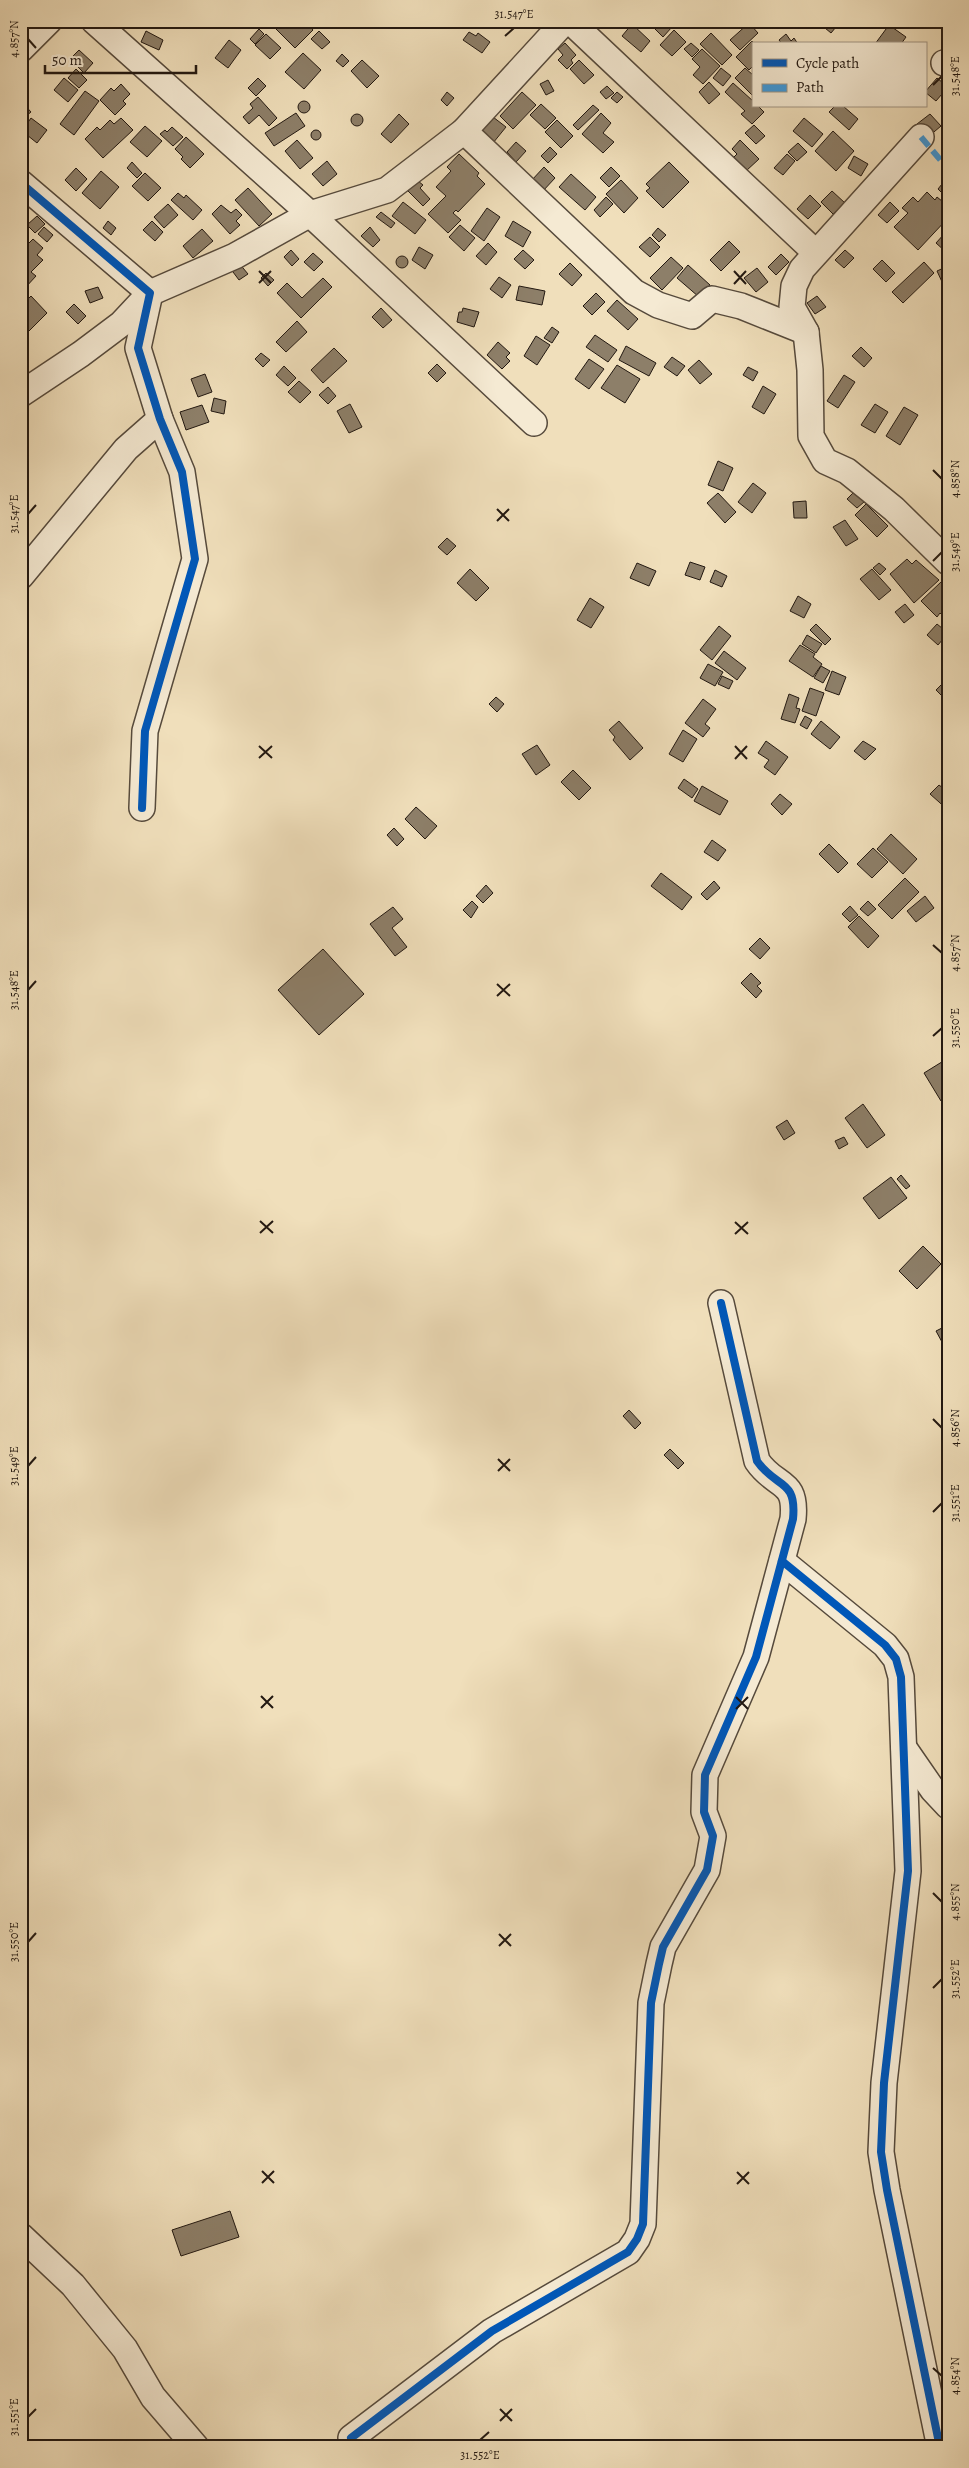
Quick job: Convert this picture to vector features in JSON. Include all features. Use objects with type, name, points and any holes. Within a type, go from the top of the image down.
[{"type":"street","points":[[21,49],[49,21]]},
{"type":"street","points":[[94,21],[310,214],[534,423]]},
{"type":"street","points":[[21,394],[81,354],[121,324],[150,293],[235,256],[310,214],[387,190],[464,132],[565,21]]},
{"type":"street","points":[[570,21],[815,252]]},
{"type":"street","points":[[464,132],[634,292],[658,305],[692,316],[712,299],[741,306],[806,332]]},
{"type":"street","points":[[921,137],[815,252],[802,269],[794,286],[792,307],[806,332],[810,370],[811,436],[825,461],[847,471],[894,509],[948,562]]},
{"type":"street","points":[[21,183],[150,293]]},
{"type":"street","points":[[142,808],[145,730],[196,559],[182,472],[160,419],[138,348],[150,293]]},
{"type":"street","points":[[21,576],[126,449],[160,419]]},
{"type":"street","points":[[351,2438],[492,2331],[628,2252],[637,2239],[643,2224],[651,2003],[659,1964],[663,1947],[707,1870],[713,1836],[704,1812],[706,1775],[756,1657],[793,1519],[795,1502],[787,1487],[762,1470],[756,1462],[721,1303]]},
{"type":"street","points":[[782,1561],[885,1645],[896,1659],[902,1677],[908,1871],[884,2083],[881,2152],[889,2200],[938,2438]]},
{"type":"street","points":[[904,1748],[933,1790],[948,1806]]},
{"type":"street","points":[[21,2236],[73,2285],[125,2349],[153,2397],[196,2447]]},
{"type":"building","points":[[281,21],[305,21],[313,30],[295,48],[275,28]]},
{"type":"building","points":[[661,21],[666,21],[672,27],[663,37],[654,28]]},
{"type":"building","points":[[821,21],[841,21],[831,33],[819,23]]},
{"type":"building","points":[[749,23],[758,33],[740,50],[730,40]]},
{"type":"building","points":[[632,24],[650,41],[641,52],[622,36]]},
{"type":"building","points":[[889,25],[906,37],[902,42],[876,42]]},
{"type":"building","points":[[259,29],[264,34],[255,44],[250,39]]},
{"type":"building","points":[[674,30],[686,42],[672,56],[660,45]]},
{"type":"building","points":[[146,31],[163,40],[159,50],[141,42]]},
{"type":"building","points":[[319,31],[330,42],[322,49],[311,39]]},
{"type":"building","points":[[469,32],[476,36],[478,33],[490,42],[482,53],[463,40]]},
{"type":"building","points":[[711,33],[732,55],[722,65],[700,44]]},
{"type":"building","points":[[266,34],[281,48],[270,59],[255,45]]},
{"type":"building","points":[[786,34],[791,41],[794,38],[797,42],[780,42],[779,40]]},
{"type":"building","points":[[229,40],[241,50],[228,68],[215,58]]},
{"type":"building","points":[[753,42],[752,67],[749,70],[736,57]]},
{"type":"building","points":[[565,43],[576,55],[571,60],[573,63],[567,69],[558,60],[563,55],[558,49]]},
{"type":"building","points":[[691,43],[699,50],[692,57],[684,49]]},
{"type":"building","points":[[702,49],[720,66],[703,84],[693,75],[700,67],[692,59]]},
{"type":"building","points":[[79,50],[93,63],[84,73],[70,59]]},
{"type":"building","points":[[303,53],[321,70],[304,89],[285,72]]},
{"type":"building","points":[[342,54],[349,61],[343,67],[336,61]]},
{"type":"building","points":[[362,60],[379,76],[367,88],[351,71]]},
{"type":"building","points":[[579,60],[594,75],[584,84],[570,69]]},
{"type":"building","points":[[721,68],[731,76],[723,86],[713,78]]},
{"type":"building","points":[[745,68],[752,74],[752,95],[735,78]]},
{"type":"building","points":[[76,69],[87,80],[79,88],[68,78]]},
{"type":"building","points":[[64,78],[78,90],[68,102],[54,90]]},
{"type":"building","points":[[258,78],[266,86],[256,96],[248,88]]},
{"type":"building","points":[[937,78],[948,87],[936,101],[926,91]]},
{"type":"building","points":[[548,80],[554,91],[546,95],[540,84]]},
{"type":"building","points":[[709,82],[720,94],[709,104],[699,92]]},
{"type":"building","points":[[733,83],[752,100],[752,108],[760,108],[764,112],[752,124],[741,114],[745,111],[725,92]]},
{"type":"building","points":[[121,84],[130,94],[123,101],[126,104],[115,115],[100,100],[111,88],[114,91]]},
{"type":"building","points":[[607,86],[614,93],[606,99],[600,92]]},
{"type":"building","points":[[85,91],[99,101],[74,135],[60,124]]},
{"type":"building","points":[[447,92],[454,98],[447,106],[441,100]]},
{"type":"building","points":[[522,92],[536,105],[513,129],[500,116]]},
{"type":"building","points":[[617,92],[623,97],[617,103],[611,98]]},
{"type":"building","points":[[258,97],[277,118],[269,126],[259,115],[249,124],[243,117],[253,108],[250,104]]},
{"type":"building","points":[[21,101],[31,112],[21,120]]},
{"type":"building","points":[[302,101],[306,101],[310,107],[306,113],[302,113],[298,109],[298,105]]},
{"type":"building","points":[[541,104],[556,118],[545,129],[530,115]]},
{"type":"building","points":[[593,105],[599,110],[578,130],[573,125]]},
{"type":"building","points":[[833,108],[845,108],[858,119],[849,130],[829,112]]},
{"type":"building","points":[[296,113],[305,126],[274,146],[265,133]]},
{"type":"building","points":[[601,113],[611,123],[603,133],[614,142],[603,153],[582,134]]},
{"type":"building","points":[[355,114],[359,114],[363,120],[359,126],[355,126],[351,122],[351,118]]},
{"type":"building","points":[[399,114],[409,124],[391,143],[381,134]]},
{"type":"building","points":[[930,114],[941,126],[928,137],[917,124]]},
{"type":"building","points":[[493,117],[506,127],[493,143],[481,132]]},
{"type":"building","points":[[31,118],[47,130],[37,143],[22,131]]},
{"type":"building","points":[[121,118],[133,130],[103,158],[85,139],[97,127],[100,130],[110,120],[114,124]]},
{"type":"building","points":[[804,118],[823,134],[812,147],[793,131]]},
{"type":"building","points":[[557,120],[573,136],[561,148],[545,132]]},
{"type":"building","points":[[754,125],[765,136],[756,144],[745,133]]},
{"type":"building","points":[[145,126],[162,141],[147,157],[130,142]]},
{"type":"building","points":[[172,127],[183,137],[173,146],[160,134],[165,130],[167,132]]},
{"type":"building","points":[[316,130],[321,135],[316,140],[311,135]]},
{"type":"building","points":[[833,131],[854,151],[836,171],[815,151]]},
{"type":"building","points":[[186,137],[204,154],[190,168],[175,149]]},
{"type":"building","points":[[297,140],[313,158],[300,169],[285,151]]},
{"type":"building","points":[[740,140],[759,159],[746,171],[733,158],[737,154],[732,149]]},
{"type":"building","points":[[516,142],[526,151],[516,162],[507,152]]},
{"type":"building","points":[[798,143],[807,152],[797,161],[788,152]]},
{"type":"building","points":[[550,147],[557,154],[548,163],[541,156]]},
{"type":"building","points":[[459,154],[479,173],[477,176],[485,184],[458,212],[456,210],[453,213],[461,220],[448,233],[428,214],[446,196],[436,187],[451,171],[447,167]]},
{"type":"building","points":[[787,154],[795,161],[783,175],[774,168]]},
{"type":"building","points":[[854,156],[868,164],[861,176],[848,168]]},
{"type":"building","points":[[327,161],[337,174],[323,186],[312,174]]},
{"type":"building","points":[[132,162],[142,173],[137,178],[127,168]]},
{"type":"building","points":[[669,162],[689,182],[663,208],[646,191],[650,188],[646,184]]},
{"type":"building","points":[[544,167],[555,178],[542,192],[531,181]]},
{"type":"building","points":[[611,167],[620,176],[609,187],[600,178]]},
{"type":"building","points":[[76,168],[87,179],[76,191],[65,180]]},
{"type":"building","points":[[101,171],[119,187],[100,209],[82,193]]},
{"type":"building","points":[[145,173],[161,188],[148,201],[132,186]]},
{"type":"building","points":[[571,174],[596,197],[585,210],[559,187]]},
{"type":"building","points":[[621,180],[638,198],[624,213],[606,194]]},
{"type":"building","points":[[418,181],[423,185],[420,188],[430,199],[423,206],[408,191]]},
{"type":"building","points":[[942,184],[948,189],[945,196],[938,189]]},
{"type":"building","points":[[248,188],[272,214],[259,226],[235,200]]},
{"type":"building","points":[[832,191],[845,203],[833,214],[821,202]]},
{"type":"building","points":[[927,192],[935,200],[937,197],[948,206],[945,210],[948,218],[918,250],[894,227],[908,213],[902,208],[913,197],[918,202]]},
{"type":"building","points":[[178,193],[184,198],[186,195],[202,210],[193,220],[171,200]]},
{"type":"building","points":[[810,195],[821,206],[808,219],[797,209]]},
{"type":"building","points":[[606,197],[613,204],[600,217],[594,210]]},
{"type":"building","points":[[403,202],[426,220],[415,234],[392,216]]},
{"type":"building","points":[[890,202],[899,211],[887,223],[878,215]]},
{"type":"building","points":[[168,204],[178,215],[164,228],[154,217]]},
{"type":"building","points":[[221,205],[231,213],[236,209],[242,215],[236,221],[240,225],[230,234],[212,214]]},
{"type":"building","points":[[487,208],[500,217],[484,241],[471,231]]},
{"type":"building","points":[[381,212],[395,223],[391,228],[376,217]]},
{"type":"building","points":[[37,216],[45,224],[35,233],[27,225]]},
{"type":"building","points":[[108,221],[116,228],[111,235],[103,228]]},
{"type":"building","points":[[152,221],[163,232],[155,241],[143,230]]},
{"type":"building","points":[[513,221],[531,232],[523,247],[505,236]]},
{"type":"building","points":[[460,225],[475,238],[464,251],[449,237]]},
{"type":"building","points":[[44,227],[53,235],[47,242],[38,234]]},
{"type":"building","points":[[370,227],[380,240],[373,247],[361,236]]},
{"type":"building","points":[[658,228],[666,235],[659,242],[652,235]]},
{"type":"building","points":[[202,229],[213,241],[193,258],[183,246]]},
{"type":"building","points":[[945,233],[948,235],[946,252],[936,243]]},
{"type":"building","points":[[650,237],[660,247],[650,257],[639,247]]},
{"type":"building","points":[[33,239],[43,248],[37,255],[43,260],[31,272],[36,276],[25,288],[21,284],[21,251]]},
{"type":"building","points":[[729,241],[740,252],[721,271],[710,260]]},
{"type":"building","points":[[488,243],[497,252],[486,265],[476,256]]},
{"type":"building","points":[[419,247],[433,255],[425,269],[412,260]]},
{"type":"building","points":[[291,250],[299,259],[292,266],[284,257]]},
{"type":"building","points":[[523,250],[534,260],[525,269],[514,259]]},
{"type":"building","points":[[845,250],[854,258],[844,268],[835,260]]},
{"type":"building","points":[[313,253],[323,262],[314,271],[304,262]]},
{"type":"building","points":[[781,254],[789,262],[776,275],[768,267]]},
{"type":"building","points":[[404,256],[407,257],[407,267],[400,268],[397,267],[396,260],[397,257]]},
{"type":"building","points":[[671,257],[683,268],[662,290],[650,278]]},
{"type":"building","points":[[882,260],[895,273],[886,282],[873,269]]},
{"type":"building","points":[[238,262],[248,274],[239,280],[230,268]]},
{"type":"building","points":[[924,262],[934,273],[903,303],[892,292]]},
{"type":"building","points":[[570,263],[582,275],[572,286],[559,274]]},
{"type":"building","points":[[688,265],[710,285],[699,297],[677,278]]},
{"type":"building","points":[[948,266],[948,282],[943,284],[937,271]]},
{"type":"building","points":[[757,268],[768,282],[756,292],[744,278]]},
{"type":"building","points":[[266,273],[274,280],[268,286],[261,278]]},
{"type":"building","points":[[499,277],[511,285],[502,298],[490,289]]},
{"type":"building","points":[[323,278],[332,287],[301,318],[277,293],[287,283],[302,298]]},
{"type":"building","points":[[519,286],[545,291],[542,305],[516,300]]},
{"type":"building","points":[[98,287],[103,298],[90,303],[85,291]]},
{"type":"building","points":[[596,293],[605,302],[592,315],[583,306]]},
{"type":"building","points":[[31,296],[47,313],[21,339],[21,306]]},
{"type":"building","points":[[817,296],[826,307],[815,314],[807,303]]},
{"type":"building","points":[[617,300],[638,319],[628,330],[607,311]]},
{"type":"building","points":[[74,304],[86,316],[78,324],[66,312]]},
{"type":"building","points":[[381,308],[392,320],[383,328],[372,317]]},
{"type":"building","points":[[463,308],[479,312],[474,327],[457,322],[459,312],[462,312]]},
{"type":"building","points":[[297,321],[307,332],[286,352],[276,342]]},
{"type":"building","points":[[552,327],[559,332],[552,343],[544,338]]},
{"type":"building","points":[[595,335],[617,350],[608,362],[586,347]]},
{"type":"building","points":[[536,336],[550,345],[537,365],[524,356]]},
{"type":"building","points":[[498,342],[510,353],[506,357],[510,361],[502,369],[487,355]]},
{"type":"building","points":[[626,346],[656,363],[649,376],[619,360]]},
{"type":"building","points":[[861,347],[872,358],[864,367],[852,356]]},
{"type":"building","points":[[334,348],[347,361],[323,383],[311,370]]},
{"type":"building","points":[[261,353],[270,360],[263,367],[255,359]]},
{"type":"building","points":[[672,357],[685,366],[677,376],[664,367]]},
{"type":"building","points":[[589,359],[604,369],[589,389],[575,379]]},
{"type":"building","points":[[699,360],[712,374],[700,384],[688,370]]},
{"type":"building","points":[[437,364],[446,373],[437,382],[428,373]]},
{"type":"building","points":[[617,365],[640,379],[625,403],[601,388]]},
{"type":"building","points":[[284,366],[296,378],[288,386],[276,375]]},
{"type":"building","points":[[748,367],[758,372],[753,381],[743,375]]},
{"type":"building","points":[[205,374],[212,392],[198,397],[191,379]]},
{"type":"building","points":[[844,375],[855,382],[838,408],[827,401]]},
{"type":"building","points":[[299,381],[311,392],[300,403],[288,392]]},
{"type":"building","points":[[763,386],[776,394],[764,414],[752,407]]},
{"type":"building","points":[[328,387],[336,396],[328,404],[319,395]]},
{"type":"building","points":[[214,398],[226,401],[224,414],[211,411]]},
{"type":"building","points":[[350,404],[362,427],[349,433],[337,411]]},
{"type":"building","points":[[875,404],[888,412],[875,433],[861,425]]},
{"type":"building","points":[[202,405],[209,422],[186,430],[180,412]]},
{"type":"building","points":[[904,407],[918,415],[900,445],[886,436]]},
{"type":"building","points":[[718,461],[733,468],[723,491],[708,485]]},
{"type":"building","points":[[753,483],[766,493],[752,513],[738,502]]},
{"type":"building","points":[[854,492],[864,502],[857,508],[847,499]]},
{"type":"building","points":[[718,493],[736,512],[725,523],[707,503]]},
{"type":"building","points":[[806,501],[807,518],[794,518],[793,502]]},
{"type":"building","points":[[866,504],[888,526],[877,537],[855,515]]},
{"type":"building","points":[[845,520],[858,539],[846,546],[833,527]]},
{"type":"building","points":[[447,538],[456,546],[447,555],[438,547]]},
{"type":"building","points":[[907,559],[912,564],[916,560],[939,580],[914,603],[890,574]]},
{"type":"building","points":[[690,562],[705,567],[700,580],[685,575]]},
{"type":"building","points":[[637,563],[656,571],[649,586],[630,578]]},
{"type":"building","points":[[879,563],[886,569],[880,575],[873,568]]},
{"type":"building","points":[[470,569],[489,588],[476,601],[457,583]]},
{"type":"building","points":[[872,569],[891,590],[879,600],[860,579]]},
{"type":"building","points":[[715,570],[727,576],[722,587],[710,582]]},
{"type":"building","points":[[941,582],[948,589],[948,614],[944,617],[940,613],[937,617],[921,601]]},
{"type":"building","points":[[798,596],[811,604],[804,618],[790,611]]},
{"type":"building","points":[[590,598],[604,607],[591,628],[577,620]]},
{"type":"building","points":[[905,604],[914,615],[904,623],[895,612]]},
{"type":"building","points":[[816,624],[831,639],[825,645],[810,630]]},
{"type":"building","points":[[937,624],[948,633],[938,645],[927,635]]},
{"type":"building","points":[[719,626],[731,636],[712,660],[700,650]]},
{"type":"building","points":[[807,635],[822,644],[816,653],[802,644]]},
{"type":"building","points":[[800,645],[815,654],[813,657],[822,664],[813,677],[789,661]]},
{"type":"building","points":[[724,651],[746,668],[737,680],[715,663]]},
{"type":"building","points":[[708,664],[723,672],[715,686],[700,678]]},
{"type":"building","points":[[821,666],[830,671],[823,683],[814,678]]},
{"type":"building","points":[[832,671],[846,677],[839,695],[825,690]]},
{"type":"building","points":[[722,676],[733,681],[729,689],[718,684]]},
{"type":"building","points":[[948,678],[948,698],[946,700],[936,690]]},
{"type":"building","points":[[810,688],[824,693],[816,716],[802,711]]},
{"type":"building","points":[[789,694],[799,698],[796,708],[800,709],[795,723],[781,719]]},
{"type":"building","points":[[496,697],[504,704],[497,712],[489,704]]},
{"type":"building","points":[[703,699],[716,709],[705,724],[710,728],[703,737],[685,723]]},
{"type":"building","points":[[805,716],[812,720],[807,729],[800,725]]},
{"type":"building","points":[[619,721],[643,748],[630,760],[613,740],[615,737],[609,730]]},
{"type":"building","points":[[821,721],[840,737],[830,749],[811,734]]},
{"type":"building","points":[[683,730],[697,739],[683,762],[669,754]]},
{"type":"building","points":[[766,741],[788,757],[775,775],[764,767],[769,760],[758,753]]},
{"type":"building","points":[[863,741],[876,749],[865,760],[854,751]]},
{"type":"building","points":[[537,745],[550,765],[536,775],[522,754]]},
{"type":"building","points":[[573,770],[591,788],[579,800],[561,782]]},
{"type":"building","points":[[684,779],[698,789],[692,798],[678,788]]},
{"type":"building","points":[[939,785],[948,792],[948,810],[930,794]]},
{"type":"building","points":[[702,786],[728,801],[720,815],[694,801]]},
{"type":"building","points":[[780,794],[792,804],[782,815],[771,804]]},
{"type":"building","points":[[416,807],[437,826],[425,839],[405,819]]},
{"type":"building","points":[[394,828],[404,839],[397,846],[387,835]]},
{"type":"building","points":[[891,834],[917,859],[903,874],[877,849]]},
{"type":"building","points":[[712,840],[726,850],[718,861],[704,852]]},
{"type":"building","points":[[829,844],[848,863],[838,873],[819,854]]},
{"type":"building","points":[[873,848],[888,862],[872,878],[857,864]]},
{"type":"building","points":[[661,873],[692,897],[682,910],[651,886]]},
{"type":"building","points":[[905,878],[919,892],[892,919],[878,905]]},
{"type":"building","points":[[714,881],[720,888],[707,900],[701,894]]},
{"type":"building","points":[[486,885],[493,893],[483,903],[476,896]]},
{"type":"building","points":[[925,896],[934,908],[916,922],[907,911]]},
{"type":"building","points":[[472,901],[478,907],[471,918],[463,910]]},
{"type":"building","points":[[868,901],[876,909],[868,916],[860,909]]},
{"type":"building","points":[[850,906],[858,915],[850,922],[842,914]]},
{"type":"building","points":[[393,907],[403,919],[392,928],[407,947],[395,956],[370,924]]},
{"type":"building","points":[[859,916],[879,936],[868,948],[848,927]]},
{"type":"building","points":[[760,938],[770,948],[760,959],[749,949]]},
{"type":"building","points":[[323,949],[364,994],[319,1035],[278,990]]},
{"type":"building","points":[[751,973],[761,983],[757,986],[762,991],[756,998],[741,983]]},
{"type":"building","points":[[945,1060],[948,1064],[948,1097],[941,1101],[924,1073]]},
{"type":"building","points":[[863,1104],[885,1135],[867,1148],[845,1118]]},
{"type":"building","points":[[787,1120],[795,1133],[784,1140],[776,1127]]},
{"type":"building","points":[[844,1137],[848,1144],[839,1149],[835,1141]]},
{"type":"building","points":[[901,1175],[910,1186],[906,1189],[897,1179]]},
{"type":"building","points":[[891,1177],[907,1198],[879,1219],[863,1198]]},
{"type":"building","points":[[923,1246],[941,1264],[917,1289],[899,1271]]},
{"type":"building","points":[[948,1325],[948,1353],[936,1331]]},
{"type":"building","points":[[629,1410],[641,1423],[635,1429],[623,1416]]},
{"type":"building","points":[[670,1449],[684,1463],[678,1469],[664,1455]]},
{"type":"building","points":[[230,2211],[239,2237],[181,2256],[172,2230]]},
{"type":"marked path","points":[[921,137],[948,169]]},
{"type":"marked path","points":[[21,1612],[25,1625],[21,1702]]},
{"type":"cycle path","points":[[21,183],[150,293],[138,348],[160,419],[182,472],[195,559],[145,731],[142,808]]},
{"type":"cycle path","points":[[351,2438],[492,2331],[628,2252],[637,2239],[643,2224],[651,2003],[659,1964],[663,1947],[707,1870],[713,1836],[704,1812],[705,1775],[756,1657],[793,1519],[792,1497],[788,1490],[764,1470],[757,1461],[721,1303]]},
{"type":"cycle path","points":[[782,1561],[885,1645],[896,1659],[901,1677],[908,1871],[884,2083],[881,2152],[887,2190],[938,2438]]}]
